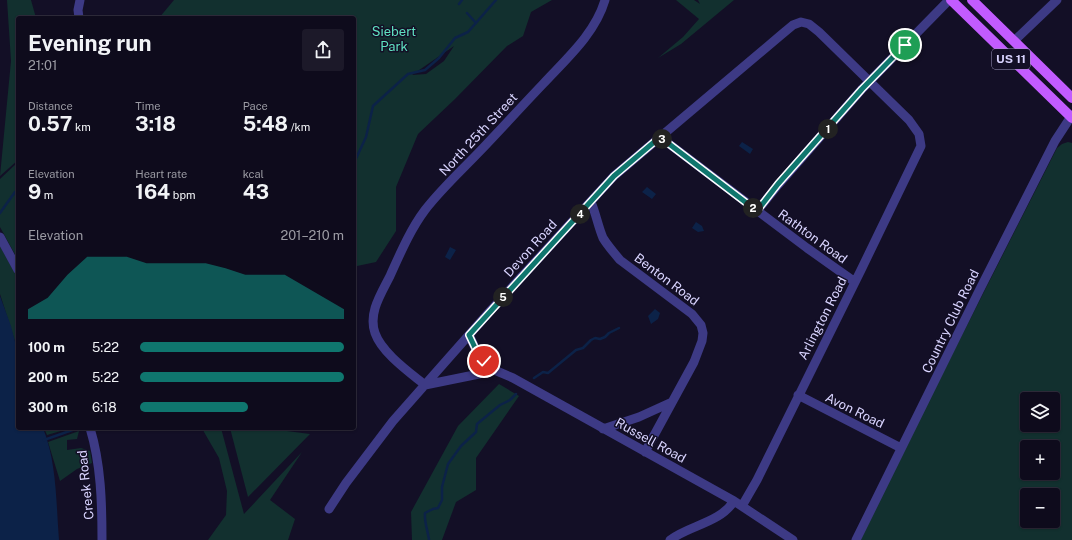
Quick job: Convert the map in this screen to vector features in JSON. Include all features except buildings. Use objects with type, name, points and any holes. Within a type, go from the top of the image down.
[{"type":"main road","name":"US 11","points":[[950,0],[1072,117]]},
{"type":"main road","name":"US 11","points":[[972,0],[1072,98]]},
{"type":"street","points":[[79,16],[78,10],[80,0]]},
{"type":"street","name":"North 25th Street","points":[[425,385],[383,348],[375,332],[373,319],[376,304],[414,228],[426,209],[565,61],[591,29],[599,16],[605,0]]},
{"type":"street","points":[[757,211],[778,184],[869,82],[950,0]]},
{"type":"street","points":[[1014,42],[1057,0]]},
{"type":"street","name":"Devon Road","points":[[329,509],[370,450],[393,421],[614,176],[793,25],[801,22],[809,24],[869,82]]},
{"type":"street","name":"Arlington Road","points":[[742,506],[757,480],[921,146],[919,134],[909,120],[869,82]]},
{"type":"street","name":"Country Club Road","points":[[856,540],[1046,159],[1059,135],[1072,117]]},
{"type":"street","name":"Rathton Road","points":[[660,137],[757,211],[855,282]]},
{"type":"street","name":"Benton Road","points":[[591,202],[602,236],[620,260],[692,314],[701,326],[703,333],[698,352],[645,452]]},
{"type":"street","points":[[0,237],[16,266]]},
{"type":"street","name":"Russell Road","points":[[469,335],[478,354],[492,369],[513,378],[734,501],[793,540]]},
{"type":"street","points":[[425,385],[479,374],[492,369]]},
{"type":"street","name":"Avon Road","points":[[798,395],[901,448]]},
{"type":"street","points":[[603,429],[638,417],[672,402]]},
{"type":"street","name":"Creek Road","points":[[90,430],[97,455],[101,499],[102,540]]},
{"type":"street","points":[[670,540],[685,531],[720,516],[734,501]]},
{"type":"green space","points":[[7,0],[31,0],[35,16],[16,16],[16,162],[0,176],[11,61]]},
{"type":"green space","name":"Siebert Park","points":[[174,0],[552,0],[531,12],[523,36],[507,46],[418,134],[396,187],[396,231],[376,262],[357,266],[356,268],[356,16],[161,16]],"holes":[[[454,46],[444,61],[426,74],[412,75]]]},
{"type":"green space","points":[[676,0],[694,0],[700,4],[698,0],[734,0],[681,44],[658,58],[683,37],[699,19]]},
{"type":"green space","points":[[1068,142],[1072,143],[1072,540],[858,540],[1057,148]]},
{"type":"green space","points":[[16,164],[16,256],[0,227],[0,179]]},
{"type":"green space","points":[[0,246],[16,275],[16,345],[0,294]]},
{"type":"green space","points":[[499,384],[519,396],[476,458],[476,490],[456,502],[442,540],[412,540],[411,512],[458,426]]},
{"type":"green space","points":[[45,430],[64,430],[47,435]]},
{"type":"green space","points":[[204,430],[222,430],[244,514],[302,452],[270,500],[295,519],[288,540],[208,540],[226,515],[227,491],[219,458]]},
{"type":"green space","points":[[231,430],[286,430],[310,434],[248,497]]},
{"type":"green space","points":[[79,431],[77,439],[67,440],[67,450],[81,448],[90,451],[92,463],[77,469],[60,481],[48,442]]},
{"type":"water","points":[[742,142],[753,149],[750,154],[739,146]]},
{"type":"water","points":[[647,187],[656,194],[652,199],[642,192]]},
{"type":"water","points":[[696,222],[702,226],[704,231],[698,232],[692,228]]},
{"type":"water","points":[[450,247],[456,250],[450,260],[445,257]]},
{"type":"water","points":[[0,296],[16,345],[16,430],[44,430],[48,441],[53,469],[59,540],[0,540]]},
{"type":"water","points":[[655,309],[660,313],[658,319],[651,324],[648,316]]},
{"type":"waterway","points":[[459,4],[462,0]]},
{"type":"waterway","points":[[356,159],[366,137],[373,106],[408,74],[425,70],[439,58],[455,38],[468,32],[496,0]]},
{"type":"waterway","points":[[467,13],[476,23]]},
{"type":"waterway","points":[[0,213],[15,192]]},
{"type":"waterway","points":[[534,378],[543,372],[548,373],[576,350],[583,348],[591,340],[605,337],[609,333],[619,328]]},
{"type":"waterway","points":[[429,540],[425,513],[438,508],[442,500],[442,487],[448,464],[461,446],[476,432],[477,424],[516,394]]},
{"type":"waterway","points":[[44,440],[72,430]]},
{"type":"route","points":[[484,361],[478,354],[469,335],[614,176],[660,137],[757,211],[778,184],[841,115],[862,89],[905,45]]}]
